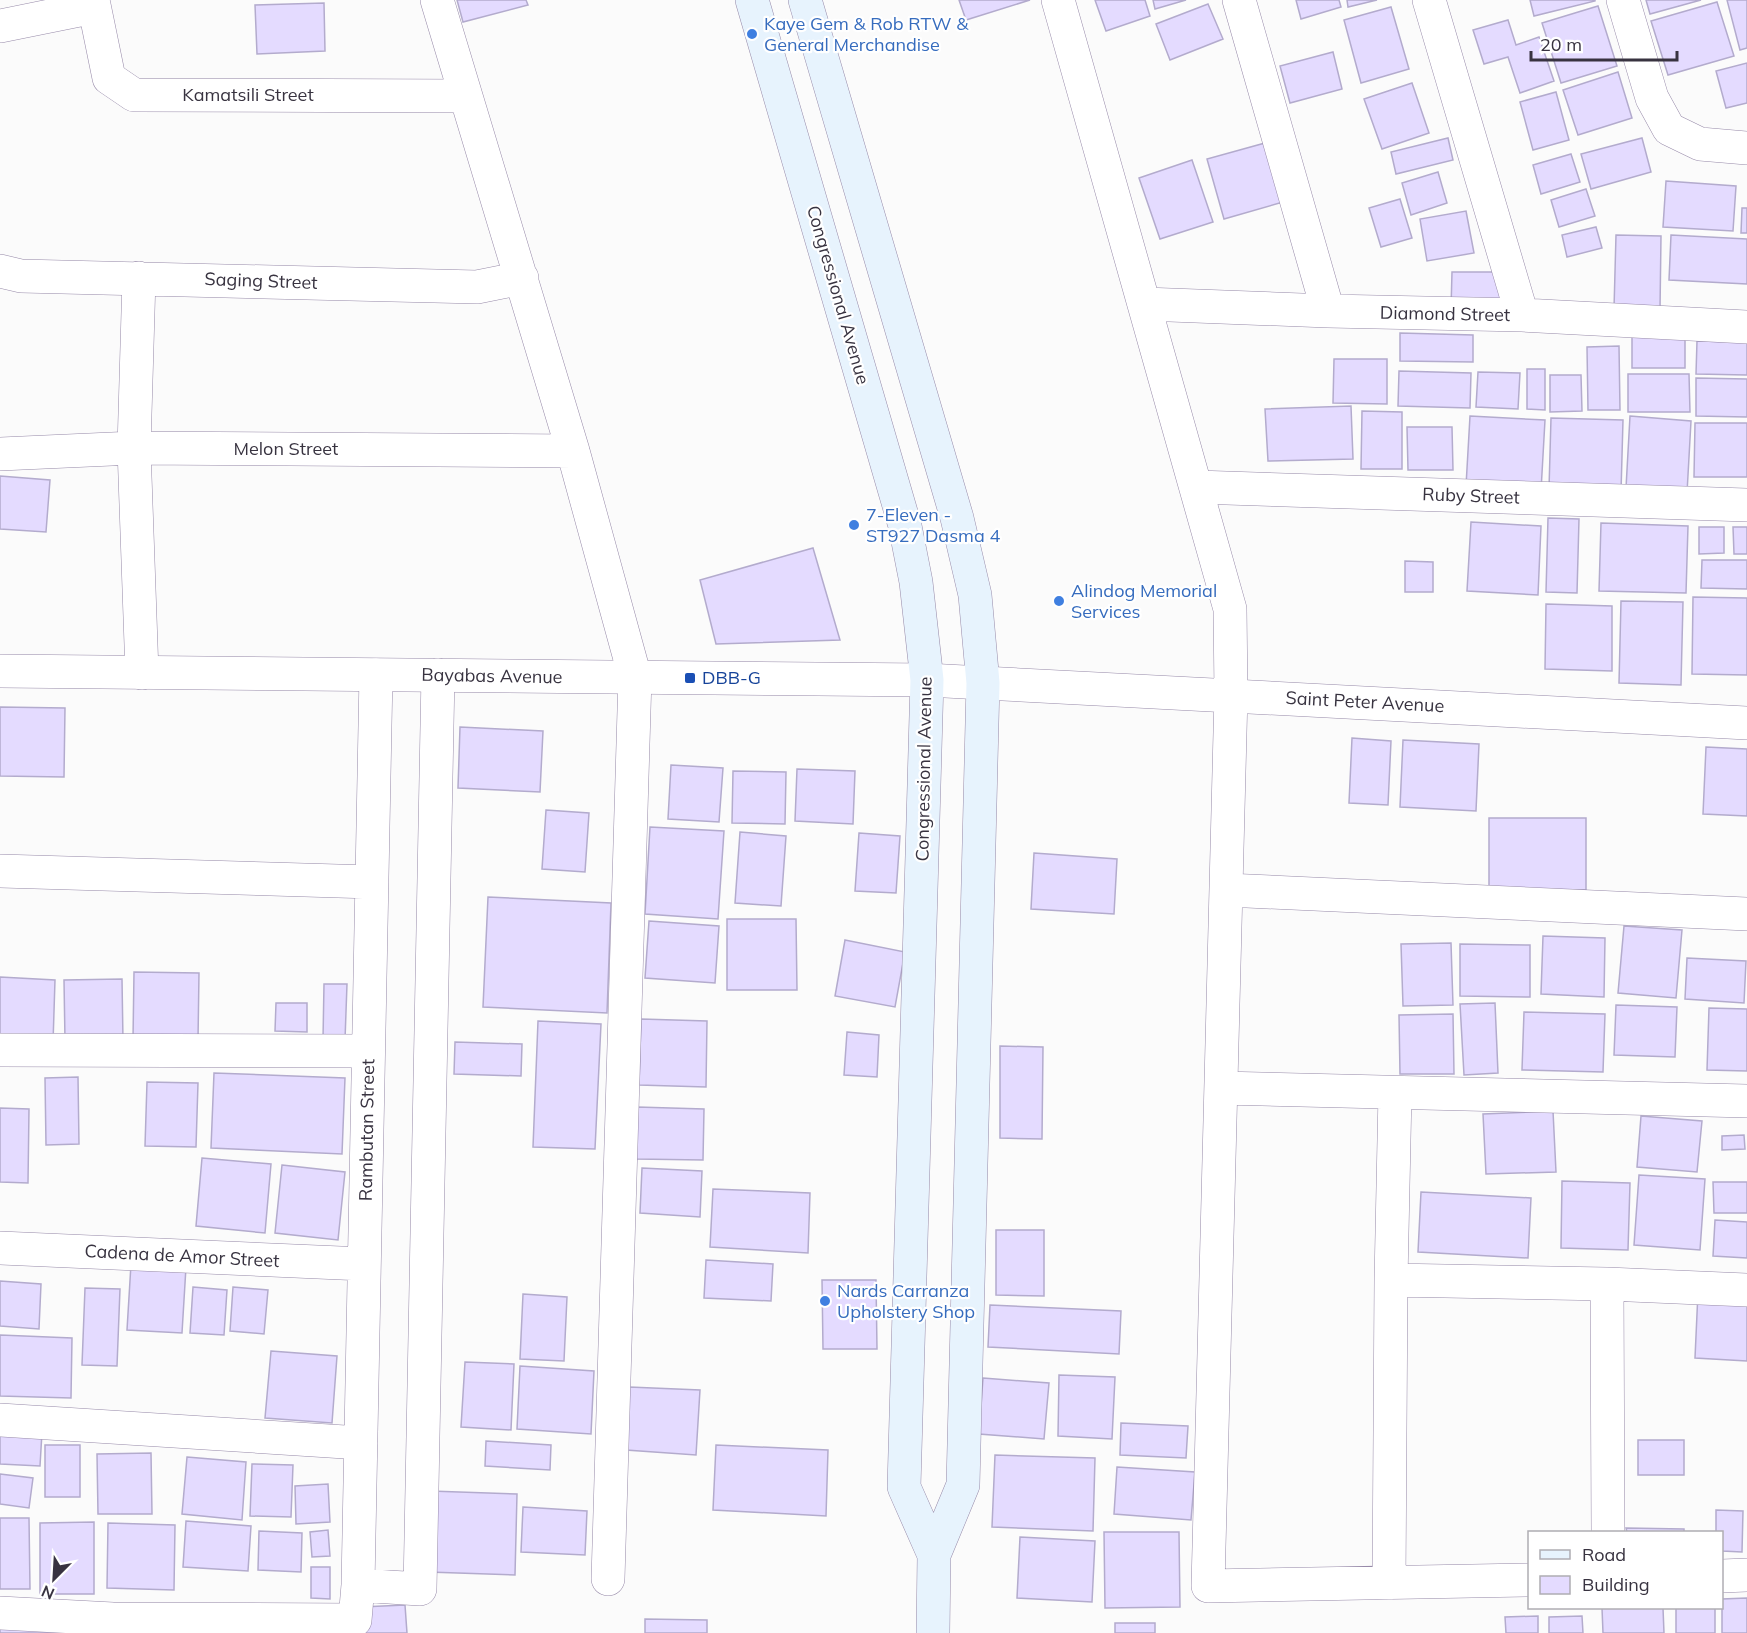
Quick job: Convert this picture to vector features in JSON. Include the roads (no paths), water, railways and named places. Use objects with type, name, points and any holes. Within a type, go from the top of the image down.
[{"type":"main road","name":"Congressional Avenue","points":[[752,0],[905,526],[916,582],[927,680],[904,1487],[934,1555]]},
{"type":"main road","name":"Congressional Avenue","points":[[805,0],[957,518],[975,595],[983,683],[963,1485],[934,1555],[933,1633]]},
{"type":"street","points":[[437,0],[573,451],[635,677],[608,1579]]},
{"type":"street","points":[[1058,0],[1230,609],[1231,694],[1208,1586],[1528,1580]]},
{"type":"street","points":[[1239,0],[1328,311]]},
{"type":"street","points":[[1429,0],[1522,315]]},
{"type":"street","points":[[1623,0],[1652,98],[1669,129],[1700,144],[1747,148]]},
{"type":"street","name":"Kamatsili Street","points":[[0,26],[94,4],[109,78],[134,95],[465,96]]},
{"type":"street","name":"Saging Street","points":[[0,271],[21,276],[477,287],[522,278]]},
{"type":"street","points":[[139,278],[134,448],[142,673]]},
{"type":"street","name":"Diamond Street","points":[[1143,304],[1522,315],[1747,327]]},
{"type":"street","name":"Melon Street","points":[[0,454],[134,448],[573,451]]},
{"type":"street","name":"Ruby Street","points":[[1196,487],[1747,505]]},
{"type":"street","name":"Bayabas Avenue","points":[[0,671],[927,680],[983,683]]},
{"type":"street","name":"Rambutan Street","points":[[113,1626],[355,1620],[358,1585],[376,675]]},
{"type":"street","points":[[358,1585],[420,1589],[438,675]]},
{"type":"street","name":"Saint Peter Avenue","points":[[983,683],[1231,694],[1747,723]]},
{"type":"street","points":[[0,871],[372,882]]},
{"type":"street","points":[[1226,890],[1747,914]]},
{"type":"street","points":[[0,1050],[368,1051]]},
{"type":"street","points":[[1221,1088],[1747,1101]]},
{"type":"street","points":[[1389,1583],[1395,1093]]},
{"type":"street","name":"Cadena de Amor Street","points":[[0,1248],[364,1264]]},
{"type":"street","points":[[1391,1280],[1607,1284],[1747,1290]]},
{"type":"street","points":[[1607,1284],[1608,1531]]},
{"type":"street","points":[[0,1420],[361,1443]]},
{"type":"street","points":[[1723,1576],[1747,1575]]},
{"type":"street","points":[[0,1613],[113,1626]]},
{"type":"place","name":"Kaye Gem & Rob RTW & General Merchandise","points":[[752,34]]},
{"type":"place","name":"7-Eleven - ST927 Dasma 4","points":[[854,525]]},
{"type":"place","name":"Alindog Memorial Services","points":[[1059,601]]},
{"type":"place","name":"DBB-G","points":[[690,678]]},
{"type":"place","name":"Nards Carranza Upholstery Shop","points":[[825,1301]]}]
